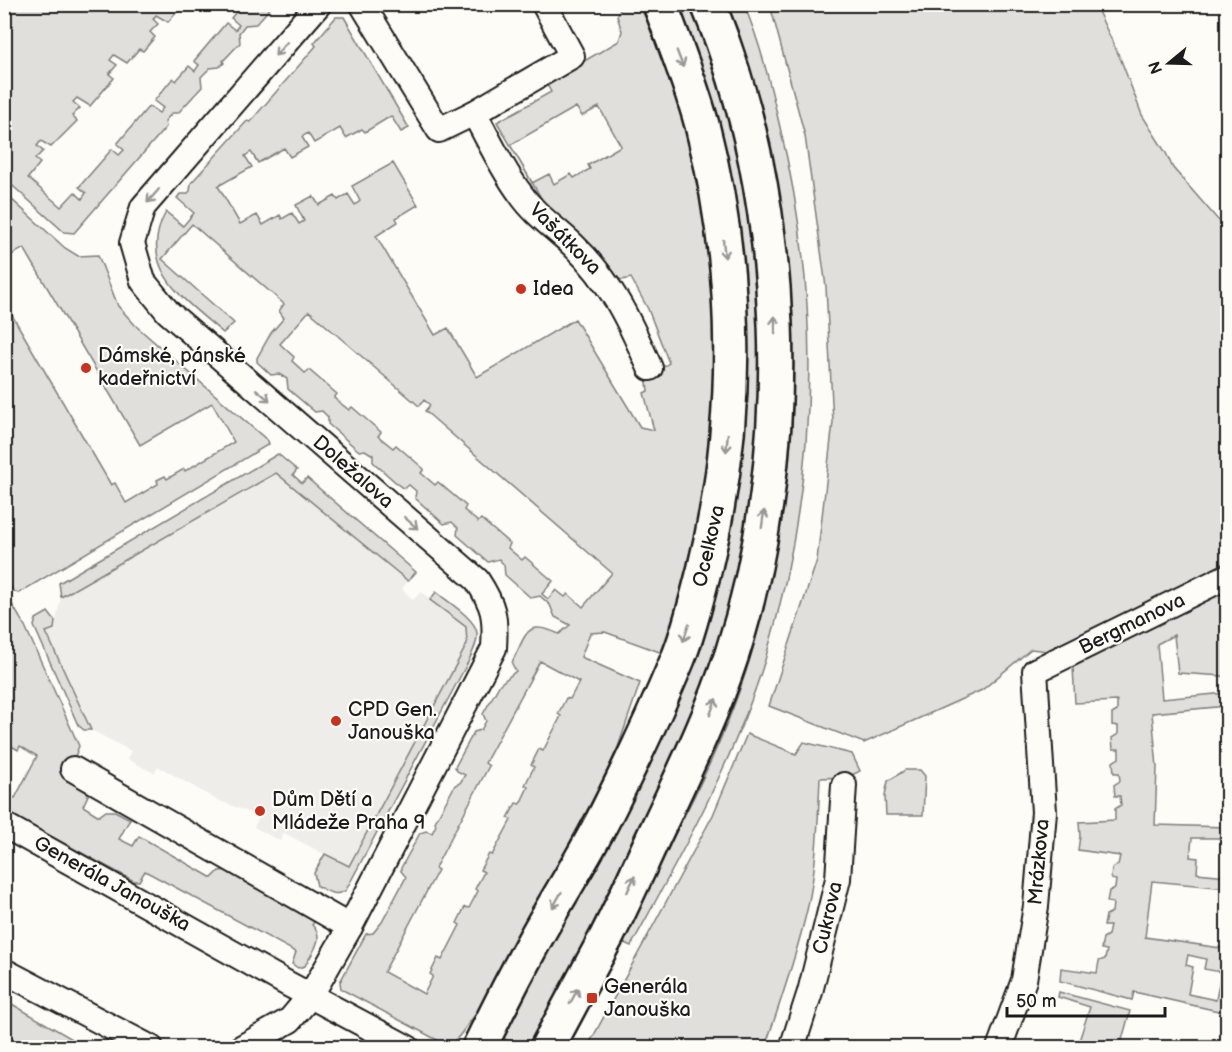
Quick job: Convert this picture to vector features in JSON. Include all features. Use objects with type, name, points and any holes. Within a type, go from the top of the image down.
[{"type":"street","name":"Doležalova","points":[[241,1047],[290,1020],[311,995],[350,927],[494,648],[495,630],[491,602],[477,580],[168,312],[143,281],[132,243],[143,207],[319,4]]},
{"type":"street","points":[[362,4],[439,130],[474,113],[572,56],[544,4]]},
{"type":"street","name":"Ocelkova","points":[[479,1047],[534,941],[609,809],[677,660],[695,606],[715,525],[726,459],[732,392],[726,265],[713,175],[701,125],[688,80],[660,4]]},
{"type":"street","points":[[547,1047],[608,933],[712,709],[732,653],[761,534],[769,475],[775,390],[772,270],[760,184],[748,129],[735,78],[708,4]]},
{"type":"street","name":"Vašátkova","points":[[474,113],[520,194],[542,218],[573,245],[604,279],[628,316],[650,368]]},
{"type":"street","name":"Bergmanova","points":[[1035,671],[1227,576]]},
{"type":"street","name":"Mrázkova","points":[[999,1047],[1024,980],[1036,906],[1044,812],[1035,671]]},
{"type":"street","points":[[73,769],[350,927]]},
{"type":"street","name":"Cukrova","points":[[792,1047],[810,992],[838,879],[844,785]]},
{"type":"street","name":"Generála Janouška","points":[[4,825],[408,1047]]},
{"type":"street","points":[[4,971],[151,1047]]},
{"type":"shaded area","points":[[4,5],[183,5],[168,22],[156,15],[153,19],[158,24],[150,32],[155,37],[143,51],[139,49],[127,63],[114,55],[110,60],[117,65],[109,74],[114,78],[90,106],[77,98],[73,102],[80,108],[72,116],[77,121],[51,147],[41,141],[37,146],[43,151],[35,159],[40,163],[28,178],[61,207],[75,192],[82,199],[86,193],[79,187],[112,149],[119,155],[124,150],[117,144],[149,106],[159,113],[163,108],[154,101],[173,78],[176,81],[189,66],[195,71],[199,65],[194,61],[226,23],[235,30],[239,25],[231,18],[242,5],[273,5],[256,24],[245,25],[239,33],[240,43],[223,61],[224,63],[219,67],[210,68],[201,77],[202,87],[178,113],[172,113],[165,121],[166,127],[74,233],[64,232],[5,179]]},
{"type":"shaded area","points":[[622,5],[639,5],[671,75],[697,172],[706,222],[716,323],[717,373],[709,473],[690,565],[665,654],[605,632],[590,633],[581,657],[640,683],[618,747],[602,782],[481,1009],[456,1039],[449,1042],[439,1041],[341,989],[340,982],[366,934],[373,933],[382,922],[406,877],[401,868],[420,833],[426,831],[432,833],[435,822],[455,785],[460,783],[465,775],[457,771],[455,767],[474,732],[481,730],[486,721],[483,714],[500,684],[516,671],[512,664],[513,660],[525,636],[529,631],[540,628],[559,634],[570,625],[555,617],[550,605],[540,596],[531,598],[505,575],[504,565],[499,559],[488,562],[457,535],[458,528],[452,522],[444,524],[415,498],[416,491],[409,485],[405,488],[401,487],[373,462],[373,455],[365,450],[359,451],[328,424],[328,417],[322,411],[315,412],[288,389],[287,379],[279,374],[271,375],[257,362],[271,333],[284,318],[279,311],[284,304],[192,224],[162,259],[234,323],[223,333],[169,282],[161,266],[157,250],[158,232],[166,212],[183,226],[194,213],[177,198],[180,194],[187,194],[190,191],[191,183],[247,121],[250,122],[316,46],[314,43],[336,17],[344,17],[409,128],[401,132],[391,116],[365,132],[362,129],[346,138],[340,128],[314,143],[308,133],[302,137],[308,147],[290,157],[284,148],[258,163],[251,152],[245,156],[252,167],[218,186],[240,224],[257,215],[263,225],[280,215],[282,219],[292,213],[299,224],[304,221],[296,205],[313,196],[319,205],[335,196],[338,200],[348,194],[355,205],[360,201],[352,186],[393,163],[418,205],[396,218],[398,222],[376,236],[435,335],[448,328],[477,377],[575,319],[640,427],[654,430],[644,393],[648,391],[647,382],[659,378],[660,369],[669,363],[648,309],[631,278],[622,280],[615,277],[544,203],[532,183],[549,174],[554,184],[571,174],[574,178],[590,169],[588,165],[621,146],[599,107],[582,116],[576,107],[510,145],[497,122],[551,92],[546,83],[619,41],[622,31],[617,16]],"holes":[[[309,311],[419,406],[424,400],[430,405],[425,411],[612,573],[583,607],[568,594],[565,597],[556,590],[548,599],[542,594],[553,581],[525,557],[522,560],[508,548],[510,544],[481,519],[478,522],[464,510],[466,506],[438,482],[435,485],[421,473],[424,469],[396,445],[393,448],[378,436],[381,432],[352,407],[349,410],[334,398],[337,394],[309,370],[305,373],[292,361],[294,357],[280,344]],[[540,661],[579,682],[570,699],[566,698],[558,714],[561,716],[543,751],[539,749],[531,765],[534,767],[525,785],[528,787],[520,804],[516,803],[508,818],[511,820],[492,855],[489,854],[480,870],[484,872],[475,889],[478,891],[469,908],[465,907],[457,923],[460,925],[442,960],[438,958],[430,974],[433,976],[424,994],[384,972],[489,766],[485,763]]]},
{"type":"shaded area","points":[[667,5],[705,5],[760,213],[765,469],[688,753],[532,1047],[521,1047],[499,1036],[656,739],[736,393]]},
{"type":"shaded area","points":[[728,5],[744,5],[755,33],[772,93],[793,190],[803,258],[808,325],[808,392],[804,460],[796,527],[783,593],[753,697],[705,806],[631,946],[617,940],[692,801],[739,692],[768,588],[781,522],[790,456],[794,389],[793,323],[788,256],[778,189],[764,122],[744,48]]},
{"type":"shaded area","points":[[770,5],[1095,5],[1121,60],[1142,115],[1173,168],[1218,220],[1227,224],[1227,567],[1056,652],[1031,649],[982,690],[864,743],[769,706],[817,560],[833,422],[826,287],[805,136]]},
{"type":"shaded area","points":[[5,197],[11,199],[65,248],[78,256],[98,255],[118,306],[136,326],[269,444],[19,593],[13,591],[4,576],[5,303],[111,485],[115,483],[126,503],[158,484],[157,480],[165,476],[167,479],[184,469],[185,471],[234,442],[212,403],[140,445],[24,248],[5,259]]},
{"type":"shaded area","points":[[278,454],[297,470],[293,475],[302,483],[307,478],[416,572],[408,581],[276,473],[61,597],[59,583]]},
{"type":"shaded area","points":[[276,473],[408,581],[402,589],[413,600],[421,592],[466,627],[467,644],[349,867],[284,833],[280,841],[254,827],[259,817],[256,815],[215,799],[158,766],[154,773],[127,759],[131,751],[91,730],[46,631],[54,629],[61,597]]},
{"type":"shaded area","points":[[4,591],[25,626],[79,746],[74,759],[87,769],[77,786],[89,793],[83,806],[99,816],[106,811],[115,811],[130,819],[119,839],[133,846],[139,836],[212,878],[219,871],[228,870],[317,918],[312,925],[318,935],[318,940],[305,966],[298,968],[292,964],[296,952],[145,871],[139,881],[134,881],[5,812],[5,793],[15,798],[37,756],[20,746],[18,750],[5,742]]},
{"type":"shaded area","points":[[436,592],[472,622],[477,633],[477,640],[468,662],[346,890],[331,893],[317,886],[314,873],[325,854],[349,866],[467,644],[466,627],[430,600]]},
{"type":"shaded area","points":[[1220,593],[1227,593],[1227,706],[1152,713],[1157,767],[1155,825],[1227,827],[1227,838],[1192,838],[1190,857],[1198,858],[1197,873],[1227,876],[1227,888],[1152,881],[1145,937],[1227,949],[1227,1013],[1134,992],[1132,1000],[1060,981],[1061,968],[1097,973],[1099,961],[1105,959],[1107,950],[1101,949],[1103,938],[1108,935],[1110,926],[1104,926],[1106,915],[1112,912],[1113,903],[1107,902],[1109,891],[1115,888],[1116,880],[1111,879],[1112,868],[1118,865],[1120,856],[1078,850],[1079,822],[1115,820],[1115,809],[1121,805],[1120,796],[1115,796],[1114,785],[1120,781],[1119,773],[1114,773],[1113,762],[1119,758],[1119,749],[1113,749],[1112,738],[1118,734],[1118,726],[1112,725],[1112,714],[1117,711],[1117,701],[1075,703],[1073,667]],"holes":[[[1174,635],[1178,673],[1223,676],[1226,693],[1162,699],[1157,644]],[[1188,955],[1206,959],[1204,969],[1221,972],[1216,1000],[1188,994],[1193,967],[1186,965]]]},
{"type":"shaded area","points":[[48,612],[55,621],[54,629],[46,632],[91,730],[84,730],[78,725],[34,626],[36,619]]},
{"type":"shaded area","points":[[747,734],[796,754],[804,742],[852,754],[860,771],[848,777],[820,778],[815,858],[808,906],[794,960],[765,1047],[587,1048],[713,815]]},
{"type":"shaded area","points":[[905,770],[920,770],[925,776],[923,815],[886,815],[885,795],[888,781]]},
{"type":"shaded area","points":[[1059,992],[1130,1011],[1120,1047],[1077,1047],[1090,1007],[1058,997]]},
{"type":"shaded area","points":[[5,1000],[86,1047],[5,1047]]},
{"type":"place","name":"Idea","points":[[521,289]]},
{"type":"place","name":"Dámské, pánské kadeřnictví","points":[[86,368]]},
{"type":"place","name":"CPD Gen. Janouška","points":[[336,721]]},
{"type":"place","name":"Dům Dětí a Mládeže Praha 9","points":[[260,811]]},
{"type":"place","name":"Generála Janouška","points":[[592,998]]}]
